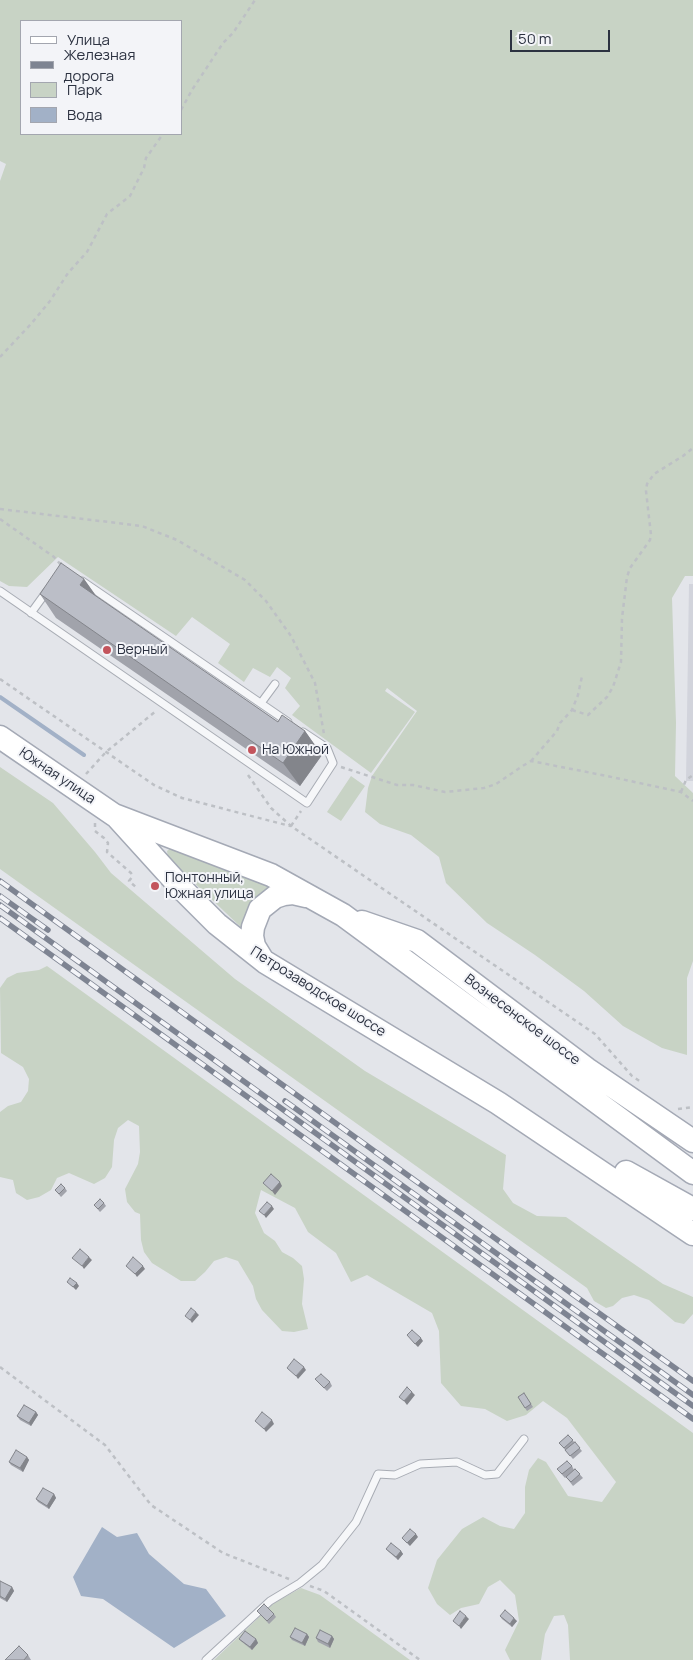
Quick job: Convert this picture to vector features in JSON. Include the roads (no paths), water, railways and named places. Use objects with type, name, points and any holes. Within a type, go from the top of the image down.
[{"type":"main road","name":"Южная улица","points":[[0,737],[114,815]]},
{"type":"main road","points":[[114,815],[271,874],[343,915],[693,1173]]},
{"type":"main road","name":"Петрозаводское шоссе","points":[[114,815],[217,924],[265,962],[498,1103],[693,1234]]},
{"type":"main road","points":[[265,962],[259,954],[252,936],[253,927],[260,909],[275,897],[284,894],[303,894],[312,898]]},
{"type":"main road","name":"Вознесенское шоссе","points":[[343,915],[417,940],[587,1069],[693,1140]]},
{"type":"main road","points":[[498,1103],[693,1208]]},
{"type":"lane","points":[[31,613],[64,568]]},
{"type":"lane","points":[[0,591],[307,802],[333,763],[327,748],[79,579]]},
{"type":"lane","points":[[261,703],[274,684]]},
{"type":"lane","points":[[206,1660],[270,1601],[300,1583],[322,1565],[356,1522],[378,1474],[395,1475],[420,1464],[457,1462],[485,1475],[497,1474],[524,1439]]},
{"type":"water","points":[[102,1527],[117,1537],[137,1533],[149,1554],[184,1584],[206,1589],[226,1616],[174,1648],[103,1599],[81,1596],[73,1577]]},
{"type":"waterway","points":[[0,697],[84,755]]},
{"type":"railway","points":[[0,881],[693,1381]]},
{"type":"railway","points":[[0,896],[48,930]]},
{"type":"railway","points":[[0,905],[693,1406]]},
{"type":"railway","points":[[0,918],[693,1419]]},
{"type":"railway","points":[[285,1101],[693,1395]]},
{"type":"place","name":"Верный","points":[[107,650]]},
{"type":"place","name":"На Южной","points":[[252,750]]},
{"type":"place","name":"Понтонный, Южная улица","points":[[155,886]]}]
